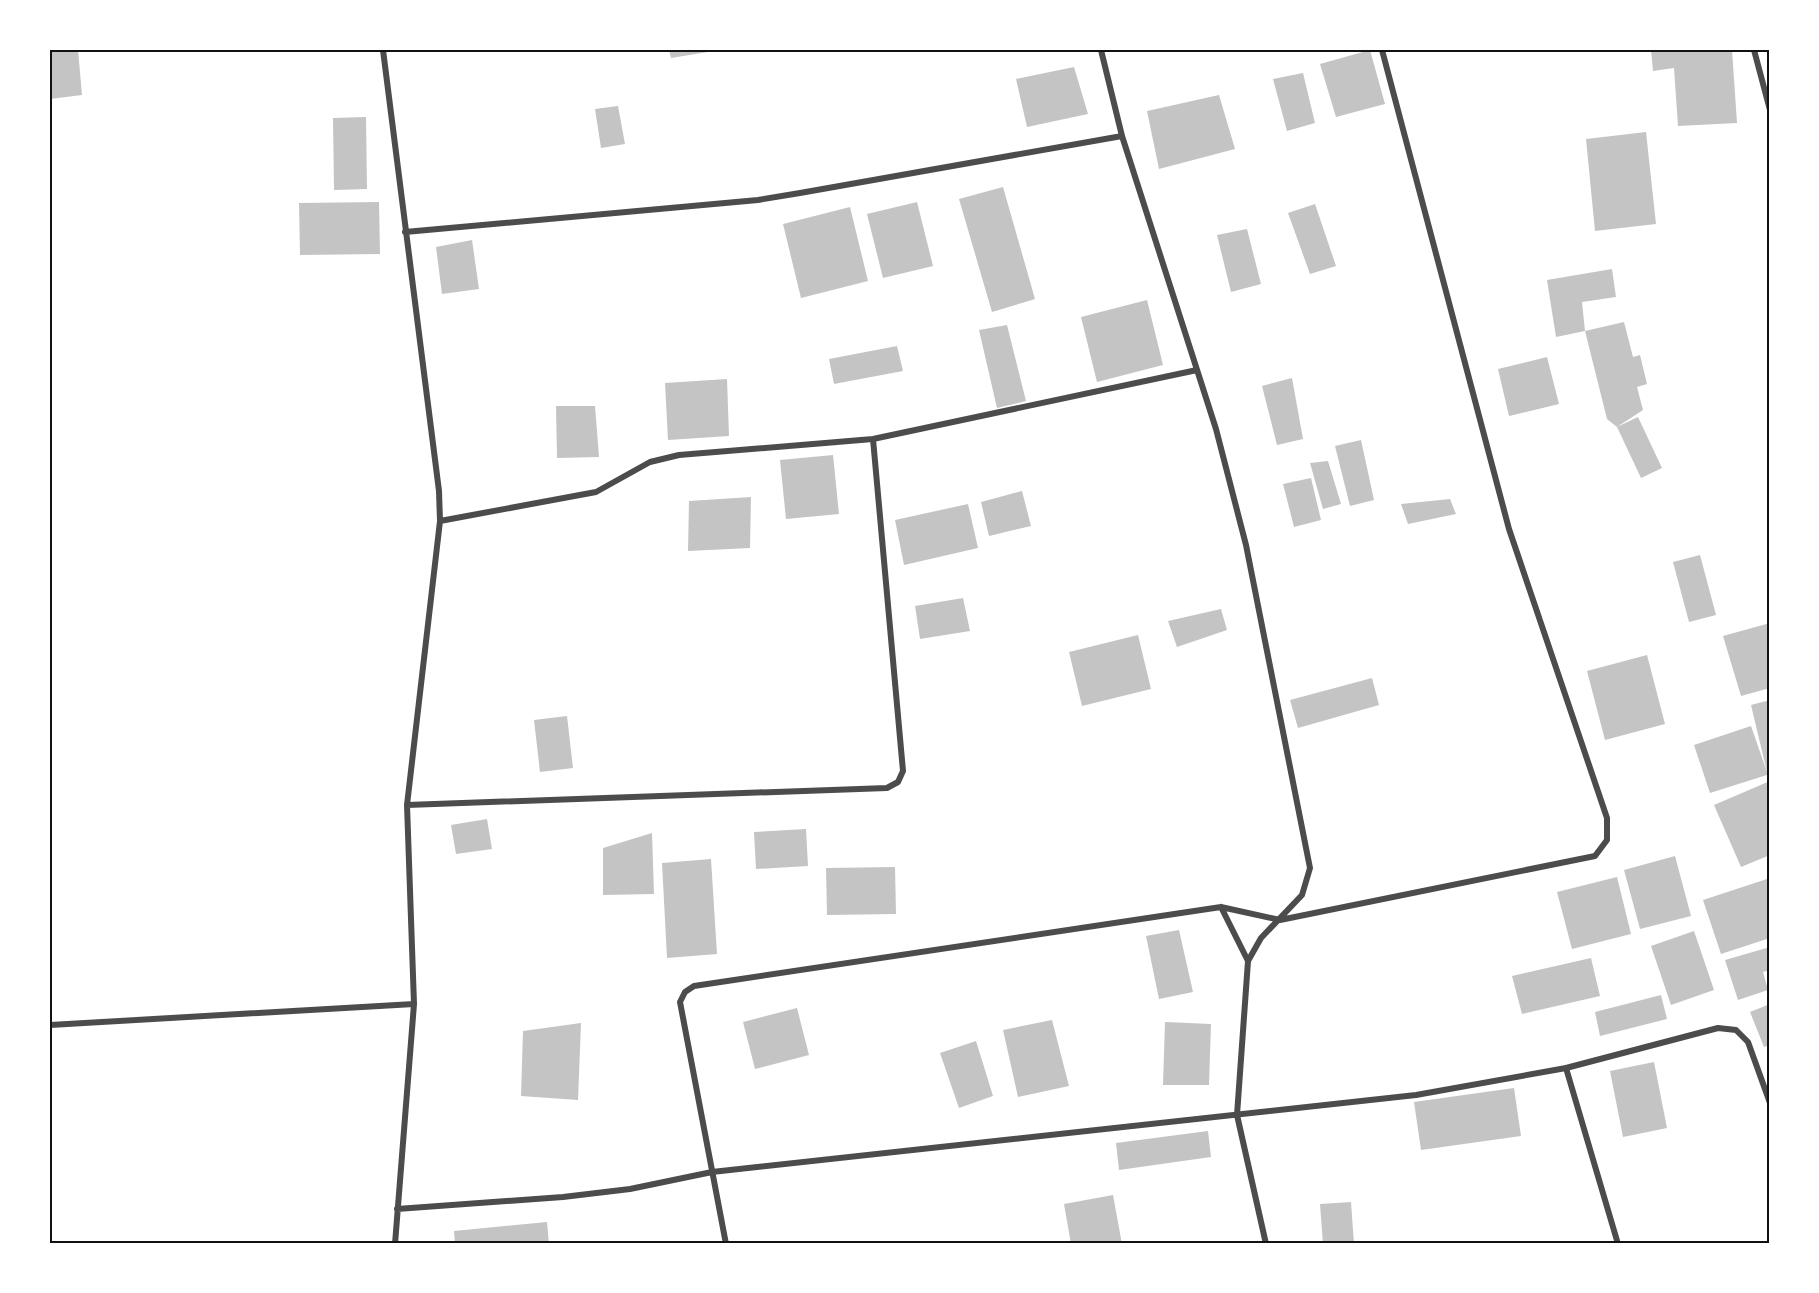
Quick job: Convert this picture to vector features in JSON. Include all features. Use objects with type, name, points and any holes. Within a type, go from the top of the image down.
[{"type":"street","points":[[383,50],[439,490],[440,521],[407,805],[414,1004],[395,1244]]},
{"type":"street","points":[[1101,50],[1122,136],[1216,429],[1246,545],[1310,868],[1302,895],[1261,938],[1248,961],[1237,1115],[1266,1244]]},
{"type":"street","points":[[726,1244],[680,1002],[684,992],[694,986],[1221,907],[1280,920],[1595,856],[1607,840],[1607,818],[1509,529],[1382,50]]},
{"type":"street","points":[[1755,50],[1770,110]]},
{"type":"street","points":[[405,232],[758,200],[1122,136]]},
{"type":"street","points":[[440,521],[596,492],[650,462],[679,455],[873,439],[1197,370]]},
{"type":"street","points":[[407,805],[888,788],[898,782],[903,771],[873,439]]},
{"type":"street","points":[[1221,907],[1248,961]]},
{"type":"street","points":[[50,1025],[414,1004]]},
{"type":"street","points":[[397,1209],[563,1197],[630,1189],[712,1172],[1416,1095],[1566,1068],[1718,1028],[1736,1030],[1748,1042],[1770,1103]]},
{"type":"street","points":[[1566,1068],[1618,1244]]},
{"type":"building","points":[[50,50],[78,50],[82,95],[50,99]]},
{"type":"building","points":[[669,50],[714,50],[714,51],[671,58]]},
{"type":"building","points":[[1370,50],[1385,104],[1336,117],[1320,64]]},
{"type":"building","points":[[1651,50],[1732,50],[1737,123],[1678,126],[1674,68],[1653,71]]},
{"type":"building","points":[[1074,67],[1088,114],[1027,127],[1016,79]]},
{"type":"building","points":[[1303,73],[1315,123],[1287,131],[1273,79]]},
{"type":"building","points":[[1219,95],[1235,149],[1159,169],[1147,111]]},
{"type":"building","points":[[618,106],[625,144],[601,148],[595,109]]},
{"type":"building","points":[[366,117],[367,189],[334,190],[333,118]]},
{"type":"building","points":[[1646,132],[1656,224],[1595,231],[1586,139]]},
{"type":"building","points":[[1003,187],[1035,299],[992,312],[959,199]]},
{"type":"building","points":[[379,202],[380,254],[300,255],[299,203]]},
{"type":"building","points":[[917,202],[933,266],[883,278],[867,214]]},
{"type":"building","points":[[1315,204],[1336,266],[1310,274],[1288,213]]},
{"type":"building","points":[[850,207],[868,281],[801,298],[783,224]]},
{"type":"building","points":[[1247,229],[1261,284],[1231,292],[1217,235]]},
{"type":"building","points":[[472,240],[479,289],[442,294],[436,247]]},
{"type":"building","points":[[1612,269],[1616,297],[1582,302],[1585,331],[1556,337],[1547,280]]},
{"type":"building","points":[[1147,300],[1163,365],[1097,382],[1081,317]]},
{"type":"building","points":[[1624,322],[1633,357],[1640,355],[1647,384],[1637,387],[1643,410],[1617,427],[1607,419],[1585,331]]},
{"type":"building","points":[[1007,325],[1026,401],[997,408],[979,330]]},
{"type":"building","points":[[897,346],[903,371],[834,384],[829,359]]},
{"type":"building","points":[[1547,357],[1559,404],[1509,416],[1498,369]]},
{"type":"building","points":[[1292,378],[1303,439],[1277,445],[1262,386]]},
{"type":"building","points":[[727,379],[729,436],[668,440],[665,383]]},
{"type":"building","points":[[556,406],[595,406],[599,457],[557,458]]},
{"type":"building","points":[[1638,417],[1662,468],[1641,478],[1617,427]]},
{"type":"building","points":[[1361,440],[1374,500],[1350,506],[1335,446]]},
{"type":"building","points":[[833,455],[839,514],[786,519],[780,460]]},
{"type":"building","points":[[1328,461],[1341,504],[1323,509],[1310,463]]},
{"type":"building","points":[[1311,478],[1321,520],[1294,527],[1283,484]]},
{"type":"building","points":[[1022,491],[1031,526],[989,536],[981,502]]},
{"type":"building","points":[[751,497],[750,548],[688,551],[689,501]]},
{"type":"building","points":[[1450,499],[1456,514],[1408,524],[1401,504]]},
{"type":"building","points":[[968,504],[978,548],[904,565],[895,520]]},
{"type":"building","points":[[1700,555],[1716,615],[1689,622],[1673,562]]},
{"type":"building","points":[[963,598],[970,631],[920,639],[915,606]]},
{"type":"building","points":[[1221,609],[1227,630],[1177,647],[1168,621]]},
{"type":"building","points":[[1770,623],[1770,688],[1741,696],[1723,636]]},
{"type":"building","points":[[1138,635],[1151,689],[1082,706],[1069,652]]},
{"type":"building","points":[[1647,655],[1665,724],[1605,740],[1587,671]]},
{"type":"building","points":[[1372,678],[1379,705],[1298,728],[1290,700]]},
{"type":"building","points":[[1770,700],[1770,774],[1710,793],[1694,745],[1751,726],[1767,772],[1751,705]]},
{"type":"building","points":[[567,716],[573,768],[540,772],[534,720]]},
{"type":"building","points":[[1770,781],[1770,855],[1741,867],[1714,805]]},
{"type":"building","points":[[487,819],[492,849],[456,854],[451,825]]},
{"type":"building","points":[[806,829],[808,866],[756,869],[754,832]]},
{"type":"building","points":[[652,833],[654,894],[603,895],[603,848]]},
{"type":"building","points":[[1675,856],[1691,916],[1640,929],[1624,870]]},
{"type":"building","points":[[711,859],[717,954],[667,958],[662,863]]},
{"type":"building","points":[[895,867],[896,914],[827,915],[826,868]]},
{"type":"building","points":[[1617,877],[1631,934],[1572,949],[1557,892]]},
{"type":"building","points":[[1770,878],[1770,938],[1721,954],[1703,900]]},
{"type":"building","points":[[1179,930],[1193,992],[1159,999],[1146,936]]},
{"type":"building","points":[[1694,931],[1714,990],[1671,1005],[1651,946]]},
{"type":"building","points":[[1770,947],[1770,970],[1763,972],[1768,990],[1738,1000],[1725,960]]},
{"type":"building","points":[[1591,958],[1600,996],[1522,1014],[1512,976]]},
{"type":"building","points":[[1661,995],[1667,1019],[1600,1036],[1595,1012]]},
{"type":"building","points":[[1770,1004],[1770,1045],[1764,1047],[1750,1012]]},
{"type":"building","points":[[797,1008],[809,1055],[755,1069],[743,1022]]},
{"type":"building","points":[[1052,1020],[1069,1086],[1018,1097],[1003,1030]]},
{"type":"building","points":[[1165,1022],[1211,1024],[1209,1085],[1163,1085]]},
{"type":"building","points":[[581,1023],[578,1100],[521,1096],[523,1031]]},
{"type":"building","points":[[976,1041],[993,1096],[959,1108],[940,1053]]},
{"type":"building","points":[[1654,1062],[1667,1128],[1623,1137],[1610,1071]]},
{"type":"building","points":[[1514,1088],[1521,1136],[1421,1150],[1414,1102]]},
{"type":"building","points":[[1208,1131],[1211,1157],[1119,1170],[1116,1143]]},
{"type":"building","points":[[1113,1195],[1122,1244],[1071,1244],[1064,1204]]},
{"type":"building","points":[[1351,1202],[1354,1244],[1323,1244],[1320,1204]]},
{"type":"building","points":[[547,1222],[549,1244],[455,1244],[454,1231]]}]
